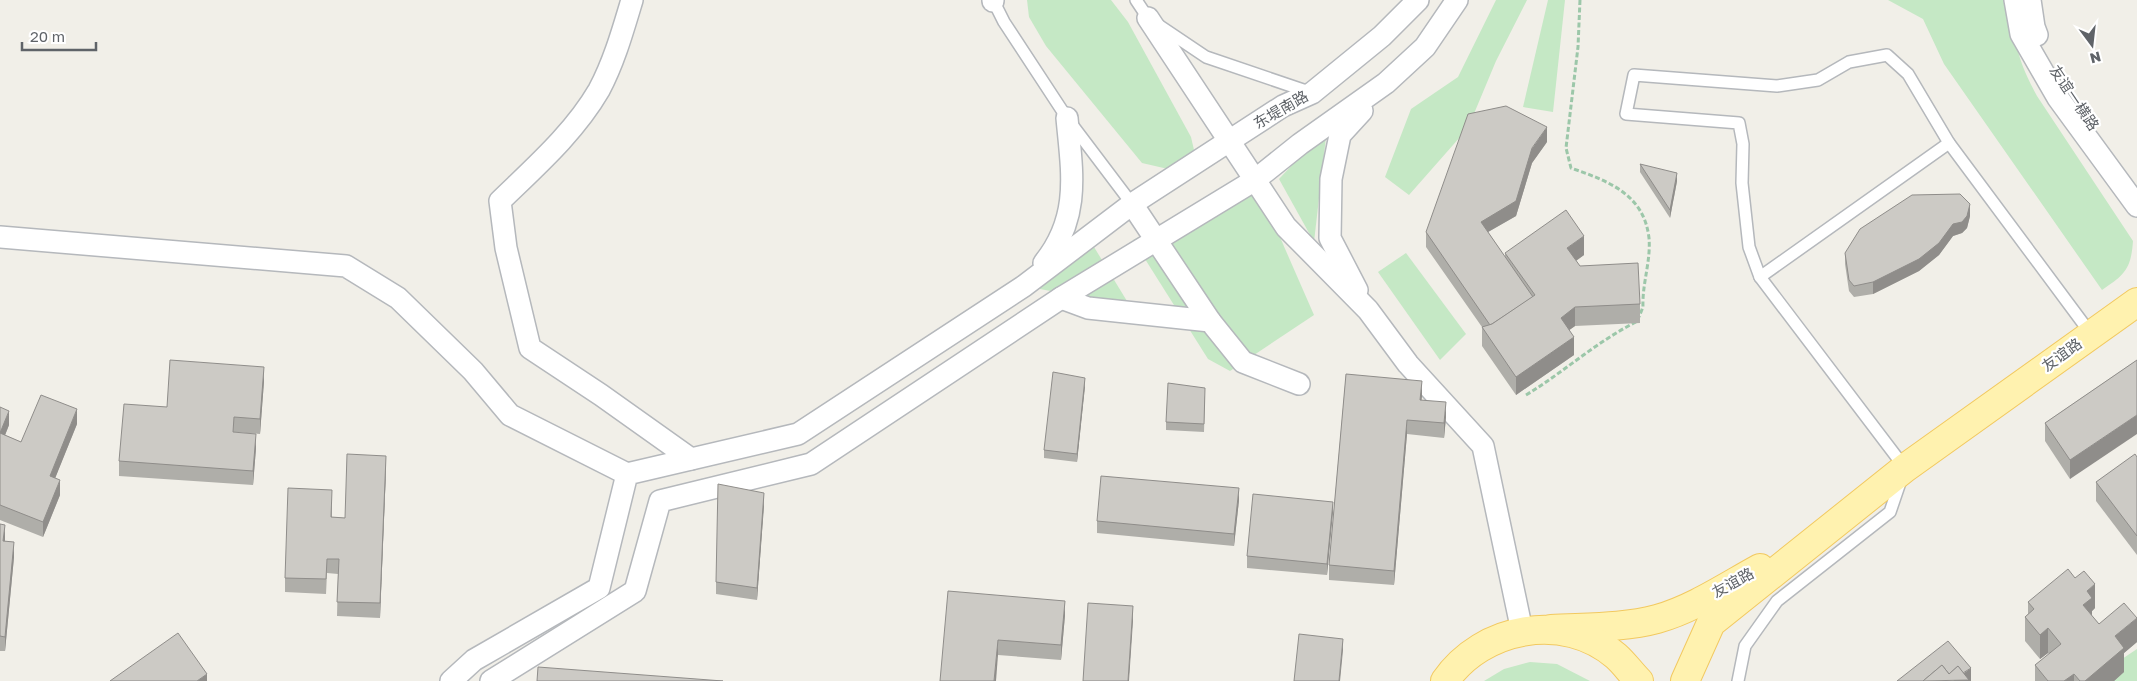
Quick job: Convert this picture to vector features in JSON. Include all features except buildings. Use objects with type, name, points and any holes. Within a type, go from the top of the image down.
[{"type":"main road","name":"友谊路","points":[[1445,681],[1456,666],[1486,643],[1522,631],[1633,623],[1658,618],[1700,600],[1760,568],[1898,473],[2137,302]]},
{"type":"main road","name":"友谊路","points":[[1686,681],[1711,623],[1898,473]]},
{"type":"main road","points":[[1551,629],[1585,638],[1615,655],[1639,681]]},
{"type":"street","points":[[632,0],[622,34],[599,90],[561,141],[500,201],[503,229],[530,348],[601,394],[691,459]]},
{"type":"street","name":"东堤南路","points":[[1024,286],[1132,204],[1283,106],[1312,92],[1382,36],[1418,0]]},
{"type":"street","points":[[1368,310],[1330,238],[1331,180],[1340,135],[1386,83],[1425,47],[1457,0]]},
{"type":"street","name":"友谊一横路","points":[[2015,0],[2021,34],[2058,98],[2137,206]]},
{"type":"street","name":"友谊一横路","points":[[2030,0],[2034,27],[2056,78],[2137,187]]},
{"type":"street","points":[[1148,18],[1286,227],[1368,310],[1408,364],[1483,446],[1522,631]]},
{"type":"street","points":[[491,681],[635,591],[660,501],[811,464],[1061,298],[1255,180],[1300,144],[1386,83]]},
{"type":"street","points":[[0,237],[346,266],[398,298],[473,370],[510,416],[627,474],[798,434],[1024,286],[1050,255],[1063,234],[1074,188],[1067,118]]},
{"type":"street","points":[[1132,204],[1210,321],[1243,362],[1299,384]]},
{"type":"street","points":[[1061,298],[1088,308],[1210,321]]},
{"type":"street","points":[[451,681],[474,660],[600,588],[627,474]]},
{"type":"lane","points":[[993,0],[1004,22],[1067,118],[1132,204]]},
{"type":"lane","points":[[1136,0],[1148,18],[1206,57],[1312,92]]},
{"type":"lane","points":[[1738,681],[1745,646],[1778,601],[1890,512],[1898,473],[1760,277],[1749,247],[1742,183],[1743,144],[1739,123],[1626,114],[1634,74],[1777,86],[1818,80],[1849,62],[1887,56],[1908,74],[1949,143],[2091,334]]},
{"type":"lane","points":[[1760,277],[1949,143]]},
{"type":"path","points":[[1526,395],[1553,379],[1608,336],[1637,322],[1642,307],[1648,238],[1640,208],[1624,191],[1571,168],[1566,148],[1578,47],[1580,0]]},
{"type":"green space","points":[[1027,0],[1111,0],[1128,22],[1191,137],[1194,150],[1168,169],[1142,163],[1046,46],[1029,17]]},
{"type":"green space","points":[[1496,0],[1527,0],[1496,61],[1468,128],[1409,195],[1385,177],[1411,109],[1458,77]]},
{"type":"green space","points":[[1548,0],[1565,0],[1553,112],[1523,107]]},
{"type":"green space","points":[[1888,0],[2010,0],[2018,50],[2030,83],[2133,241],[2128,265],[2121,276],[2102,290],[1944,64],[1923,19]]},
{"type":"green space","points":[[1327,128],[1314,242],[1279,179]]},
{"type":"green space","points":[[1255,180],[1314,315],[1230,371],[1208,359],[1133,240]]},
{"type":"green space","points":[[1094,247],[1130,306],[1024,286]]},
{"type":"green space","points":[[1406,253],[1466,334],[1440,360],[1378,272]]},
{"type":"green space","points":[[2137,649],[2137,681],[2089,681]]},
{"type":"green space","points":[[1530,662],[1557,664],[1590,681],[1484,681],[1504,669]]}]
